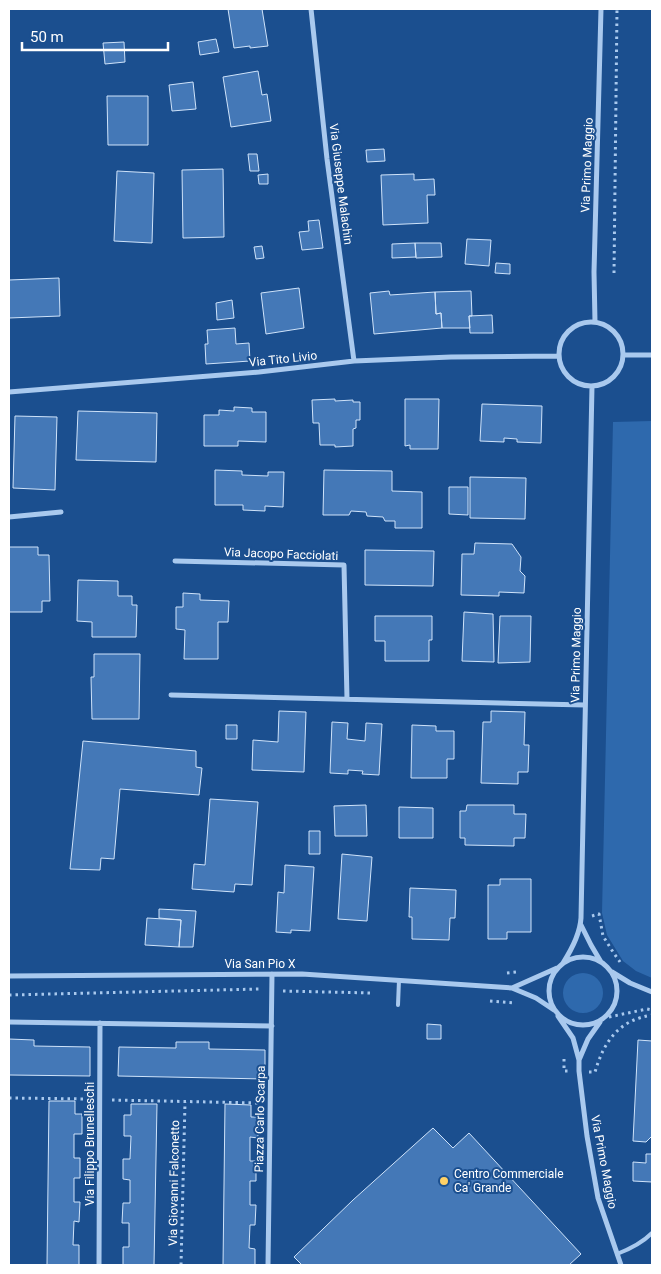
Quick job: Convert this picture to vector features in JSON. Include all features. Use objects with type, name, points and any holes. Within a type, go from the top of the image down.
[{"type":"street","name":"Via Giuseppe Malachin","points":[[311,9],[326,159],[354,361]]},
{"type":"street","name":"Via Primo Maggio","points":[[594,322],[601,9]]},
{"type":"street","points":[[594,322],[605,325],[614,332],[622,344],[623,355],[620,367],[613,376],[603,383],[592,386],[572,379],[562,367],[559,348],[564,337],[571,329],[584,323],[594,322]]},
{"type":"street","points":[[623,355],[652,355]]},
{"type":"street","name":"Via Tito Livio","points":[[9,392],[259,372],[354,361],[451,357],[559,356]]},
{"type":"street","name":"Via Primo Maggio","points":[[592,386],[581,925],[572,949],[551,977],[548,988],[549,1000],[573,1038],[579,1060],[587,1136],[598,1198],[620,1265]]},
{"type":"street","points":[[9,517],[61,512]]},
{"type":"street","name":"Via Jacopo Facciolati","points":[[175,561],[344,565],[347,699]]},
{"type":"street","points":[[171,695],[585,705]]},
{"type":"street","name":"Via Primo Maggio","points":[[579,1060],[588,1039],[614,1007],[617,995],[616,983],[611,972],[591,945],[581,925]]},
{"type":"street","points":[[563,963],[581,957],[592,958],[602,962]]},
{"type":"street","name":"Via San Pio X","points":[[512,988],[558,968]]},
{"type":"street","points":[[611,972],[652,992]]},
{"type":"street","name":"Piazza Carlo Scarpa","points":[[268,1265],[272,974]]},
{"type":"street","name":"Via San Pio X","points":[[9,976],[302,974],[399,980],[512,988],[536,998],[554,1010]]},
{"type":"street","points":[[558,1016],[571,1024],[585,1026],[600,1022]]},
{"type":"street","points":[[9,1022],[272,1026]]},
{"type":"street","name":"Via Filippo Brunelleschi","points":[[99,1265],[100,1023]]},
{"type":"lane","points":[[398,1005],[399,980]]},
{"type":"lane","points":[[617,1254],[631,1248],[652,1233]]},
{"type":"path","points":[[614,273],[618,9]]},
{"type":"path","points":[[581,918],[599,914],[603,936],[621,964]]},
{"type":"path","points":[[507,973],[520,971]]},
{"type":"path","points":[[9,995],[259,990]]},
{"type":"path","points":[[286,992],[378,993]]},
{"type":"path","points":[[504,1002],[518,1005]]},
{"type":"path","points":[[606,1017],[652,1010]]},
{"type":"path","points":[[595,1072],[602,1050],[614,1034],[640,1017],[652,1015]]},
{"type":"path","points":[[564,1053],[564,1071]]},
{"type":"path","points":[[9,1098],[271,1103]]},
{"type":"path","name":"Via Giovanni Falconetto","points":[[181,1265],[185,1102]]},
{"type":"shaded area","points":[[652,421],[652,978],[636,971],[623,961],[607,935],[602,913],[613,422]]},
{"type":"shaded area","points":[[587,973],[594,976],[600,982],[603,993],[602,1001],[594,1010],[587,1013],[579,1013],[572,1010],[564,1001],[563,989],[566,982],[575,974]]},
{"type":"building","points":[[228,9],[262,9],[268,46],[234,48]]},
{"type":"building","points":[[216,39],[219,52],[200,55],[198,42]]},
{"type":"building","points":[[124,42],[125,62],[105,64],[103,43]]},
{"type":"building","points":[[258,71],[262,95],[267,94],[271,121],[231,127],[223,77]]},
{"type":"building","points":[[193,82],[196,109],[172,111],[169,85]]},
{"type":"building","points":[[107,96],[148,96],[148,145],[108,145]]},
{"type":"building","points":[[384,149],[385,161],[367,162],[366,150]]},
{"type":"building","points":[[248,154],[257,154],[259,171],[250,171]]},
{"type":"building","points":[[223,169],[224,237],[183,238],[182,170]]},
{"type":"building","points":[[117,171],[154,173],[152,243],[114,241]]},
{"type":"building","points":[[268,174],[268,184],[259,184],[258,175]]},
{"type":"building","points":[[414,174],[414,180],[434,179],[435,195],[427,195],[428,223],[383,225],[381,175]]},
{"type":"building","points":[[319,220],[323,248],[302,250],[299,232],[309,231],[308,221]]},
{"type":"building","points":[[467,239],[491,240],[489,266],[465,264]]},
{"type":"building","points":[[415,243],[441,243],[442,257],[416,258]]},
{"type":"building","points":[[415,243],[416,257],[392,258],[392,244]]},
{"type":"building","points":[[262,246],[264,258],[256,259],[254,247]]},
{"type":"building","points":[[496,263],[510,264],[510,274],[495,273]]},
{"type":"building","points":[[59,278],[60,316],[9,318],[9,280]]},
{"type":"building","points":[[299,288],[304,328],[266,334],[261,293]]},
{"type":"building","points":[[389,291],[390,295],[435,292],[436,314],[441,313],[442,328],[374,334],[370,293]]},
{"type":"building","points":[[471,291],[472,316],[469,316],[470,328],[442,328],[441,313],[436,314],[435,292]]},
{"type":"building","points":[[232,300],[234,318],[217,320],[216,303]]},
{"type":"building","points":[[492,315],[493,333],[470,333],[469,316]]},
{"type":"building","points":[[235,328],[236,344],[249,343],[250,361],[206,364],[205,344],[208,344],[207,330]]},
{"type":"building","points":[[335,399],[335,401],[353,400],[353,402],[360,402],[360,420],[356,420],[356,428],[353,429],[353,446],[335,447],[335,445],[320,445],[319,423],[313,423],[312,400]]},
{"type":"building","points":[[405,399],[439,399],[438,449],[410,449],[410,445],[405,446]]},
{"type":"building","points":[[482,404],[542,406],[541,443],[517,442],[517,439],[504,438],[504,442],[480,441]]},
{"type":"building","points":[[234,407],[252,408],[252,412],[266,412],[266,442],[238,441],[238,446],[204,446],[204,415],[219,415],[219,410],[234,411]]},
{"type":"building","points":[[78,411],[157,413],[156,462],[76,460]]},
{"type":"building","points":[[15,416],[57,417],[55,490],[13,488]]},
{"type":"building","points":[[215,470],[242,471],[242,475],[268,476],[268,472],[284,472],[283,507],[265,506],[265,511],[243,510],[243,505],[215,505]]},
{"type":"building","points":[[324,470],[392,471],[392,491],[422,492],[422,528],[395,528],[395,521],[385,521],[383,517],[367,516],[366,512],[351,511],[349,515],[323,515]]},
{"type":"building","points":[[470,477],[526,478],[525,519],[470,518]]},
{"type":"building","points":[[449,487],[468,487],[468,515],[449,514]]},
{"type":"building","points":[[475,543],[512,544],[521,557],[520,571],[525,576],[524,593],[499,592],[499,596],[461,595],[462,554],[474,554]]},
{"type":"building","points":[[9,547],[38,547],[38,555],[49,555],[50,601],[42,601],[42,612],[9,612]]},
{"type":"building","points":[[365,550],[434,551],[433,586],[365,585]]},
{"type":"building","points":[[78,580],[118,581],[118,596],[132,596],[132,605],[137,605],[136,637],[92,637],[92,622],[77,621]]},
{"type":"building","points":[[183,593],[200,594],[200,600],[229,601],[228,622],[218,622],[218,659],[184,659],[185,630],[176,629],[176,607],[183,607]]},
{"type":"building","points":[[464,612],[493,614],[494,662],[462,661]]},
{"type":"building","points":[[375,616],[432,616],[432,640],[429,640],[429,661],[385,661],[385,641],[375,641]]},
{"type":"building","points":[[500,616],[531,616],[530,662],[498,663]]},
{"type":"building","points":[[94,654],[140,654],[139,719],[92,719],[91,677],[94,677]]},
{"type":"building","points":[[279,711],[306,712],[304,772],[252,770],[253,740],[278,742]]},
{"type":"building","points":[[491,711],[525,712],[524,745],[529,745],[528,772],[518,772],[518,784],[481,783],[483,722],[491,722]]},
{"type":"building","points":[[332,722],[348,723],[347,739],[365,741],[366,723],[382,724],[379,775],[362,774],[363,771],[348,770],[348,774],[330,773]]},
{"type":"building","points":[[226,725],[237,725],[237,739],[226,739]]},
{"type":"building","points":[[412,725],[436,726],[436,731],[454,731],[454,759],[447,759],[447,778],[411,778]]},
{"type":"building","points":[[83,741],[196,751],[196,767],[202,768],[199,795],[120,789],[114,859],[101,858],[100,870],[70,869]]},
{"type":"building","points":[[210,799],[258,802],[252,885],[235,884],[234,892],[192,889],[194,864],[205,865]]},
{"type":"building","points":[[366,805],[367,836],[335,836],[334,806]]},
{"type":"building","points":[[467,805],[514,805],[514,814],[526,814],[525,838],[514,838],[514,846],[465,845],[465,838],[460,838],[460,811],[466,811]]},
{"type":"building","points":[[399,807],[433,808],[433,838],[399,838]]},
{"type":"building","points":[[309,831],[320,831],[320,854],[309,854]]},
{"type":"building","points":[[342,854],[372,857],[367,921],[338,919]]},
{"type":"building","points":[[285,865],[314,867],[310,931],[291,930],[291,933],[276,932],[278,892],[284,893]]},
{"type":"building","points":[[500,879],[531,879],[531,932],[507,932],[507,939],[488,939],[488,885],[500,885]]},
{"type":"building","points":[[410,888],[456,890],[455,918],[450,918],[449,940],[412,939],[412,917],[409,917]]},
{"type":"building","points":[[159,909],[196,911],[193,947],[179,947],[181,920],[159,918]]},
{"type":"building","points":[[147,918],[181,920],[179,947],[145,945]]},
{"type":"building","points":[[427,1024],[441,1025],[441,1039],[427,1039]]},
{"type":"building","points":[[9,1039],[34,1040],[34,1046],[90,1047],[90,1076],[9,1075]]},
{"type":"building","points":[[638,1040],[652,1041],[652,1136],[646,1142],[633,1141]]},
{"type":"building","points":[[176,1042],[209,1042],[209,1049],[265,1050],[265,1079],[118,1076],[119,1047],[176,1048]]},
{"type":"building","points":[[49,1101],[75,1101],[75,1114],[82,1114],[82,1134],[74,1134],[74,1158],[80,1158],[80,1178],[74,1178],[74,1202],[80,1202],[79,1222],[74,1221],[73,1245],[79,1245],[79,1265],[47,1265]]},
{"type":"building","points":[[131,1104],[157,1104],[154,1265],[123,1265],[123,1247],[129,1247],[129,1223],[122,1223],[123,1203],[130,1203],[130,1180],[123,1179],[123,1159],[130,1159],[131,1136],[124,1136],[124,1115],[131,1115]]},
{"type":"building","points":[[225,1104],[251,1105],[251,1117],[258,1117],[258,1138],[250,1137],[250,1161],[256,1161],[256,1181],[250,1181],[250,1205],[256,1205],[255,1225],[250,1225],[249,1248],[255,1249],[255,1265],[223,1265]]},
{"type":"building","name":"Centro Commerciale Ca' Grande","points":[[433,1128],[453,1148],[469,1133],[581,1254],[569,1265],[302,1265],[294,1257],[353,1200]]},
{"type":"building","points":[[646,1154],[652,1154],[652,1182],[633,1181],[633,1162],[646,1163]]},
{"type":"place","name":"Centro Commerciale Ca' Grande","points":[[444,1181]]}]
